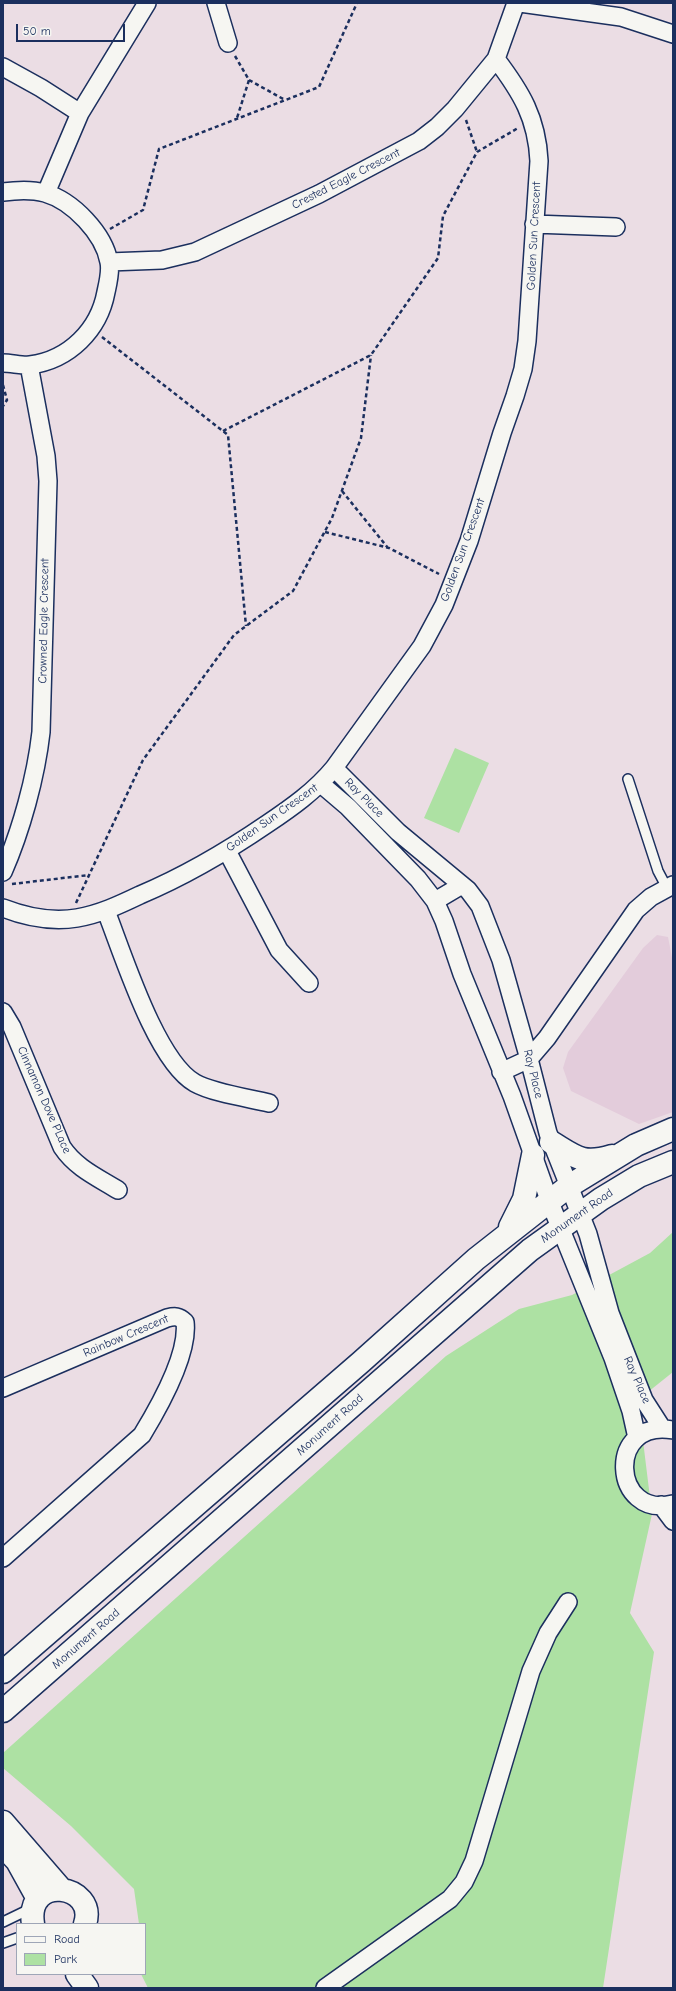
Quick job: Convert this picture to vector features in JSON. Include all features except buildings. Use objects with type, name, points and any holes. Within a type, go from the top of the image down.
[{"type":"main road","points":[[3,1672],[361,1362],[476,1259],[549,1200],[569,1186],[619,1154],[657,1135],[673,1129]]},
{"type":"main road","points":[[551,1142],[586,1161],[596,1161],[619,1154]]},
{"type":"main road","points":[[503,1238],[518,1214],[524,1200],[533,1155]]},
{"type":"main road","name":"Monument Road","points":[[3,1711],[256,1492],[454,1315],[530,1250],[580,1212],[639,1176],[673,1162]]},
{"type":"main road","points":[[3,1822],[61,1889]]},
{"type":"main road","points":[[3,1846],[17,1861],[35,1910]]},
{"type":"main road","points":[[35,1910],[44,1893],[61,1889],[70,1891],[83,1903],[86,1912],[85,1923]]},
{"type":"main road","points":[[77,1975],[87,1988]]},
{"type":"main road","points":[[94,1975],[97,1988]]},
{"type":"street","points":[[46,194],[80,112],[147,3]]},
{"type":"street","points":[[216,3],[228,43]]},
{"type":"street","name":"Crested Eagle Crescent","points":[[109,262],[162,260],[194,252],[319,194],[419,141],[437,127],[461,102],[496,59],[516,3]]},
{"type":"street","points":[[520,3],[621,17],[673,34]]},
{"type":"street","name":"Golden Sun Crescent","points":[[3,908],[28,916],[51,919],[69,918],[106,911],[165,884],[227,851],[292,807],[321,784],[422,646],[454,582],[469,541],[523,369],[530,303],[539,161],[538,140],[524,101],[496,59]]},
{"type":"street","points":[[3,67],[80,112]]},
{"type":"street","points":[[3,192],[22,190],[46,194],[72,207],[93,228],[109,262],[104,306],[92,329],[74,348],[51,360],[29,365],[3,362]]},
{"type":"street","points":[[534,224],[616,227]]},
{"type":"street","name":"Crowned Eagle Crescent","points":[[7,878],[12,850],[31,784],[41,732],[48,481],[46,456],[29,365]]},
{"type":"street","name":"Ray Place","points":[[334,768],[398,832],[468,890],[480,906],[489,927],[529,1059],[551,1142],[580,1212],[610,1313],[644,1400],[668,1429]]},
{"type":"street","name":"Ray Place","points":[[321,784],[348,807],[418,879],[435,901],[549,1200],[613,1358],[631,1410],[636,1438]]},
{"type":"street","points":[[369,829],[383,817]]},
{"type":"street","points":[[227,851],[268,933],[279,950],[309,983]]},
{"type":"street","points":[[435,901],[462,885]]},
{"type":"street","points":[[501,1072],[529,1059],[546,1038],[636,910],[651,897],[671,891]]},
{"type":"street","points":[[106,911],[148,1019],[168,1056],[185,1075],[195,1083],[206,1088],[269,1103]]},
{"type":"street","name":"Cinnamon Dove PLace","points":[[3,1012],[12,1027],[62,1147],[70,1159],[82,1169],[118,1190]]},
{"type":"street","name":"Rainbow Crescent","points":[[3,1388],[167,1318],[174,1316],[181,1317],[185,1322],[185,1340],[180,1357],[157,1410],[142,1435],[3,1558]]},
{"type":"street","points":[[668,1429],[649,1430],[636,1438],[630,1445],[625,1457],[623,1469],[626,1481],[632,1492],[642,1500],[653,1505],[667,1505],[673,1521]]},
{"type":"street","points":[[324,1988],[450,1899],[464,1882],[474,1861],[530,1672],[548,1633],[568,1602]]},
{"type":"lane","points":[[628,779],[658,870],[671,891]]},
{"type":"lane","points":[[3,1922],[35,1910]]},
{"type":"lane","points":[[3,1943],[16,1938]]},
{"type":"path","points":[[97,236],[143,210],[159,149],[319,87],[357,3]]},
{"type":"path","points":[[228,43],[249,80],[285,100]]},
{"type":"path","points":[[237,118],[249,80]]},
{"type":"path","points":[[461,102],[477,152]]},
{"type":"path","points":[[69,918],[143,760],[234,635],[293,591],[332,518],[361,438],[371,355],[438,258],[443,216],[477,152],[532,120]]},
{"type":"path","points":[[92,329],[228,435],[246,626]]},
{"type":"path","points":[[223,431],[371,355]]},
{"type":"path","points":[[3,385],[7,400],[3,406]]},
{"type":"path","points":[[342,491],[389,548]]},
{"type":"path","points":[[324,532],[389,548],[454,582]]},
{"type":"path","points":[[7,878],[89,875]]},
{"type":"shaded area","points":[[657,935],[668,937],[673,963],[673,1112],[639,1124],[571,1091],[563,1068],[568,1052],[643,948]]},
{"type":"green space","points":[[455,748],[489,763],[459,833],[424,818]]},
{"type":"green space","points":[[673,1232],[673,1372],[638,1400],[652,1514],[630,1613],[654,1652],[603,1988],[148,1988],[142,1975],[146,1975],[146,1923],[139,1923],[134,1889],[71,1826],[3,1768],[3,1753],[446,1356],[519,1309],[572,1295],[650,1253]]}]
